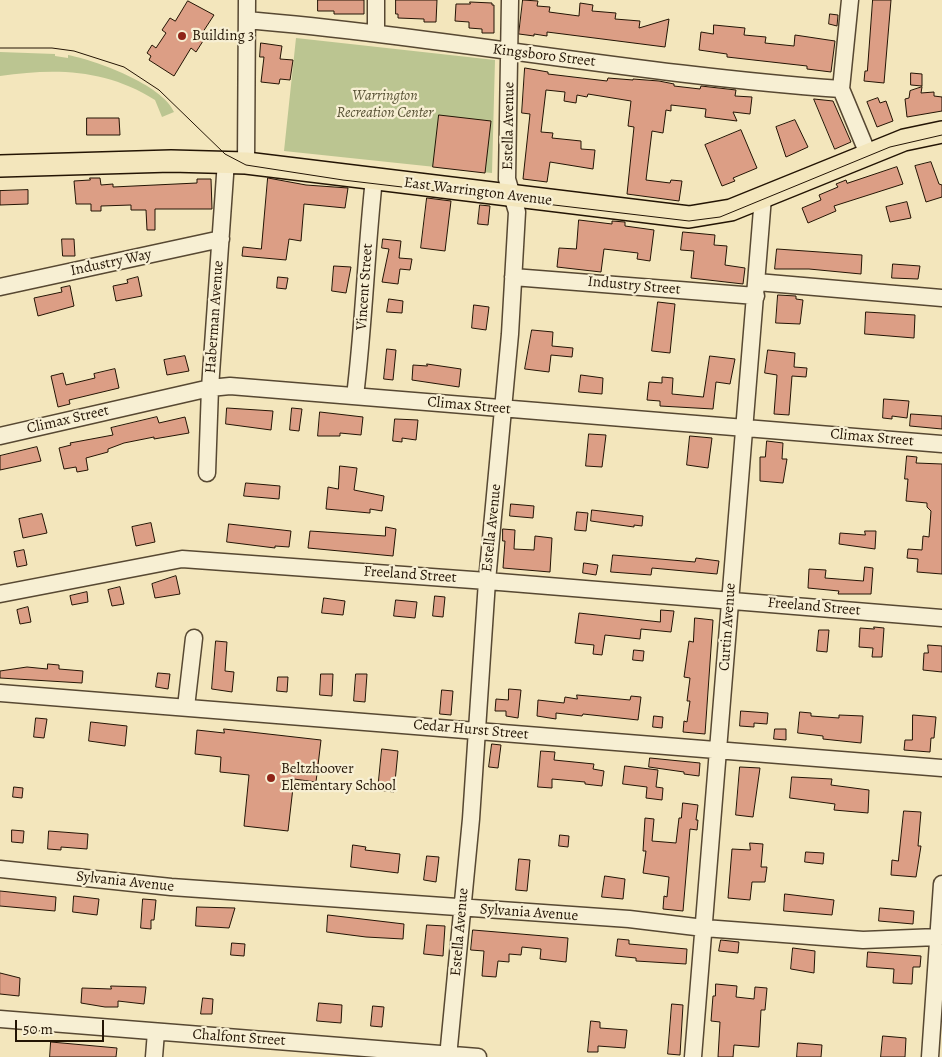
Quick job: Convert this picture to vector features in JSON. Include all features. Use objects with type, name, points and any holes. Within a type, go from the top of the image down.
[{"type":"main road","name":"East Warrington Avenue","points":[[0,166],[236,162],[689,217],[708,216],[730,210],[904,140],[942,132]]},
{"type":"street","name":"Haberman Avenue","points":[[207,473],[210,388],[221,239],[236,162],[247,0]]},
{"type":"street","points":[[376,0],[376,33]]},
{"type":"street","name":"Estella Avenue","points":[[448,1056],[478,730],[487,581],[517,212],[508,178],[510,0]]},
{"type":"street","points":[[850,0],[842,89],[868,154]]},
{"type":"street","name":"Kingsboro Street","points":[[247,20],[376,33],[510,53],[842,89]]},
{"type":"street","name":"Vincent Street","points":[[356,396],[364,323],[367,249],[374,179]]},
{"type":"street","name":"Curtin Avenue","points":[[693,1057],[720,750],[730,600],[763,197]]},
{"type":"street","name":"Industry Way","points":[[0,287],[221,239]]},
{"type":"street","name":"Industry Street","points":[[513,277],[942,298]]},
{"type":"street","name":"Climax Street","points":[[0,436],[210,388],[230,386],[942,444]]},
{"type":"street","name":"Freeland Street","points":[[0,594],[182,559],[487,581],[942,618]]},
{"type":"street","points":[[186,707],[194,638]]},
{"type":"street","name":"Cedar Hurst Street","points":[[0,693],[942,768]]},
{"type":"street","name":"Sylvania Avenue","points":[[0,869],[171,887],[331,896],[461,909],[629,919],[704,928],[863,940],[938,938]]},
{"type":"street","points":[[930,1057],[938,1012],[938,938],[942,884]]},
{"type":"street","name":"Chalfont Street","points":[[0,1019],[478,1057]]},
{"type":"street","points":[[154,1057],[156,1032]]},
{"type":"green space","name":"Warrington Recreation Center","points":[[296,38],[495,60],[492,173],[284,151]]},
{"type":"green space","points":[[0,52],[55,54],[55,56],[68,58],[68,55],[94,62],[143,83],[157,92],[174,112],[162,117],[155,100],[137,90],[118,82],[80,73],[41,72],[0,76]]},
{"type":"building","points":[[318,0],[364,0],[364,14],[334,14],[334,11],[318,11]]},
{"type":"building","points":[[396,0],[437,0],[436,22],[424,22],[424,19],[398,18],[398,14],[396,14]]},
{"type":"building","points":[[523,0],[538,1],[537,6],[550,7],[549,12],[579,16],[580,3],[593,5],[592,11],[616,13],[615,19],[640,21],[639,28],[669,19],[665,47],[547,32],[547,36],[519,34]]},
{"type":"building","points":[[873,0],[891,0],[884,83],[864,81],[865,71],[867,71]]},
{"type":"building","name":"Building 3","points":[[188,1],[214,15],[199,38],[203,41],[196,52],[191,48],[174,76],[149,60],[151,56],[147,53],[152,45],[156,48],[166,33],[162,30],[170,18],[175,21]]},
{"type":"building","points":[[470,2],[492,3],[494,5],[494,33],[482,33],[482,29],[469,28],[469,22],[455,21],[456,4],[470,4]]},
{"type":"building","points":[[830,14],[838,15],[837,26],[829,24]]},
{"type":"building","points":[[714,25],[745,28],[744,35],[766,37],[765,43],[794,46],[795,35],[835,41],[831,72],[807,69],[807,66],[727,57],[727,54],[699,50],[701,32],[713,34]]},
{"type":"building","points":[[261,43],[282,46],[280,59],[293,60],[290,80],[280,79],[279,84],[261,82],[264,57],[260,57]]},
{"type":"building","points":[[525,68],[548,72],[548,74],[607,81],[608,78],[633,79],[659,81],[674,84],[674,86],[700,89],[701,86],[736,90],[735,96],[752,97],[750,114],[733,112],[737,121],[705,117],[706,109],[671,105],[671,111],[666,110],[663,133],[652,131],[646,180],[670,183],[671,180],[682,181],[679,201],[627,194],[634,127],[628,126],[631,101],[588,94],[587,97],[577,95],[576,103],[564,101],[565,92],[546,90],[541,132],[553,133],[552,138],[581,141],[581,149],[595,150],[593,169],[550,162],[547,182],[523,179],[530,114],[522,113]]},
{"type":"building","points":[[911,73],[922,74],[922,86],[911,85]]},
{"type":"building","points":[[922,87],[921,93],[934,92],[934,96],[942,97],[942,111],[907,117],[905,99],[909,98],[910,91]]},
{"type":"building","points":[[878,98],[880,103],[886,101],[893,121],[877,127],[867,102]]},
{"type":"building","points":[[814,99],[833,101],[851,142],[835,149]]},
{"type":"building","name":"Warrington Recreation Center","points":[[439,115],[491,121],[485,173],[433,167]]},
{"type":"building","points":[[87,118],[119,118],[120,135],[87,135]]},
{"type":"building","points":[[795,120],[808,147],[786,157],[776,127]]},
{"type":"building","points":[[741,130],[757,168],[733,178],[735,181],[722,186],[705,145]]},
{"type":"building","points":[[931,162],[939,184],[942,185],[942,197],[926,202],[915,166]]},
{"type":"building","points":[[897,167],[903,184],[834,206],[836,211],[808,223],[802,208],[821,200],[819,195],[838,187],[836,184],[846,180],[847,183]]},
{"type":"building","points":[[90,178],[100,178],[101,185],[113,184],[113,187],[197,183],[197,179],[211,179],[212,209],[155,209],[155,230],[147,230],[146,210],[131,210],[131,205],[101,206],[101,211],[91,211],[91,204],[76,204],[74,181],[90,180]]},
{"type":"building","points":[[268,178],[306,185],[348,188],[345,208],[304,204],[301,241],[289,239],[286,260],[242,256],[243,247],[261,249]]},
{"type":"building","points":[[28,190],[28,204],[0,205],[0,191]]},
{"type":"building","points":[[427,198],[451,201],[445,251],[421,248]]},
{"type":"building","points":[[907,202],[911,218],[890,222],[886,207]]},
{"type":"building","points":[[480,205],[490,206],[488,225],[478,224]]},
{"type":"building","points":[[579,220],[612,224],[612,221],[625,222],[625,226],[654,230],[650,261],[637,259],[638,253],[604,249],[601,272],[557,267],[559,248],[576,249]]},
{"type":"building","points":[[683,232],[715,235],[714,245],[727,246],[725,265],[745,268],[743,284],[691,278],[694,251],[681,250]]},
{"type":"building","points":[[62,239],[74,239],[75,256],[63,256]]},
{"type":"building","points":[[383,239],[401,241],[399,258],[412,259],[410,270],[400,269],[398,284],[382,282],[389,249],[382,248]]},
{"type":"building","points":[[777,249],[862,255],[861,274],[809,269],[775,269]]},
{"type":"building","points":[[893,264],[920,266],[918,279],[892,278]]},
{"type":"building","points":[[334,266],[351,267],[346,293],[332,291]]},
{"type":"building","points":[[138,277],[142,296],[116,301],[113,286],[128,283],[127,280]]},
{"type":"building","points":[[278,277],[288,278],[286,289],[277,288]]},
{"type":"building","points":[[70,286],[74,306],[38,316],[34,298],[62,292],[61,288]]},
{"type":"building","points":[[778,295],[796,296],[796,299],[803,300],[800,324],[776,323]]},
{"type":"building","points":[[389,299],[403,301],[402,313],[387,312]]},
{"type":"building","points":[[658,302],[675,304],[670,353],[652,351]]},
{"type":"building","points":[[474,305],[489,307],[486,330],[472,328]]},
{"type":"building","points":[[866,312],[915,315],[914,338],[865,334]]},
{"type":"building","points":[[532,330],[553,332],[552,346],[573,348],[572,357],[551,355],[549,372],[525,369]]},
{"type":"building","points":[[387,349],[396,350],[393,380],[384,379]]},
{"type":"building","points":[[768,350],[795,353],[794,367],[807,368],[806,377],[792,376],[789,415],[774,414],[777,375],[765,373]]},
{"type":"building","points":[[185,356],[189,371],[167,375],[164,360]]},
{"type":"building","points":[[710,356],[735,359],[730,384],[716,382],[713,409],[660,406],[660,401],[647,400],[649,382],[662,383],[662,377],[673,378],[672,394],[703,397]]},
{"type":"building","points":[[427,364],[461,369],[459,387],[412,380],[413,365],[427,366]]},
{"type":"building","points":[[115,369],[119,388],[69,400],[70,404],[58,407],[51,376],[63,373],[66,385],[95,378],[94,374]]},
{"type":"building","points":[[581,375],[603,378],[602,394],[579,392]]},
{"type":"building","points":[[884,399],[909,401],[907,418],[892,416],[892,419],[883,418]]},
{"type":"building","points":[[227,408],[273,411],[271,430],[226,424]]},
{"type":"building","points":[[292,408],[302,409],[299,431],[290,430]]},
{"type":"building","points":[[320,412],[363,417],[361,435],[340,433],[340,436],[318,436]]},
{"type":"building","points":[[911,414],[942,416],[942,429],[910,426]]},
{"type":"building","points":[[157,417],[159,423],[185,417],[189,433],[124,443],[108,449],[108,452],[86,458],[88,470],[77,472],[76,467],[64,469],[59,448],[71,445],[70,443],[113,435],[111,428]]},
{"type":"building","points":[[395,419],[418,420],[416,440],[402,438],[402,442],[393,441]]},
{"type":"building","points":[[589,434],[606,435],[602,467],[586,466]]},
{"type":"building","points":[[690,436],[712,438],[708,468],[687,465]]},
{"type":"building","points":[[767,441],[783,443],[782,459],[787,459],[783,483],[760,481],[760,457],[765,457]]},
{"type":"building","points":[[37,447],[41,461],[0,470],[0,456]]},
{"type":"building","points":[[907,456],[917,457],[916,463],[942,464],[942,574],[917,572],[918,559],[907,558],[908,549],[922,550],[923,536],[929,537],[931,511],[927,507],[927,503],[906,501],[908,479],[905,479]]},
{"type":"building","points":[[340,466],[357,468],[354,490],[384,496],[382,511],[370,509],[370,513],[326,509],[328,487],[338,489]]},
{"type":"building","points":[[246,483],[280,486],[279,499],[244,496]]},
{"type":"building","points":[[511,504],[534,506],[533,518],[510,516]]},
{"type":"building","points":[[592,510],[643,516],[642,526],[634,525],[634,527],[591,521]]},
{"type":"building","points":[[577,512],[588,513],[586,531],[575,530]]},
{"type":"building","points":[[42,514],[47,533],[23,538],[19,519]]},
{"type":"building","points":[[151,523],[155,542],[136,546],[132,527]]},
{"type":"building","points":[[229,524],[291,531],[289,547],[275,546],[275,548],[227,542]]},
{"type":"building","points":[[386,527],[396,529],[393,556],[308,548],[310,531],[385,536]]},
{"type":"building","points":[[503,529],[515,530],[514,549],[534,550],[535,536],[552,538],[550,572],[503,568],[505,541],[503,541]]},
{"type":"building","points":[[865,531],[876,531],[875,549],[839,544],[840,533],[865,535]]},
{"type":"building","points":[[24,550],[27,565],[17,567],[14,552]]},
{"type":"building","points":[[613,555],[695,562],[696,558],[719,561],[717,574],[652,568],[651,575],[611,572]]},
{"type":"building","points":[[584,563],[598,565],[596,575],[583,573]]},
{"type":"building","points":[[865,567],[873,568],[871,594],[838,594],[839,591],[808,588],[809,569],[826,570],[825,578],[863,581]]},
{"type":"building","points":[[176,576],[180,594],[155,598],[152,584]]},
{"type":"building","points":[[120,587],[124,604],[112,606],[108,590]]},
{"type":"building","points":[[87,592],[88,602],[72,605],[70,596]]},
{"type":"building","points":[[435,596],[445,597],[443,617],[433,616]]},
{"type":"building","points":[[324,598],[345,601],[343,615],[322,613]]},
{"type":"building","points":[[396,600],[417,602],[415,618],[394,616]]},
{"type":"building","points":[[28,607],[31,622],[20,624],[17,610]]},
{"type":"building","points":[[661,610],[674,611],[671,632],[641,629],[640,639],[605,635],[602,655],[593,654],[594,645],[575,643],[579,613],[660,622]]},
{"type":"building","points":[[695,618],[713,620],[705,734],[683,732],[684,721],[687,722],[690,701],[687,701],[690,678],[684,677],[689,641],[693,642]]},
{"type":"building","points":[[874,627],[884,628],[882,657],[872,657],[873,648],[859,647],[860,628],[874,629]]},
{"type":"building","points":[[819,630],[829,630],[827,652],[817,651]]},
{"type":"building","points":[[216,641],[227,642],[225,671],[234,672],[232,692],[212,689]]},
{"type":"building","points":[[928,645],[942,646],[942,672],[923,670],[924,653],[928,653]]},
{"type":"building","points":[[634,650],[644,651],[643,661],[633,660]]},
{"type":"building","points":[[48,664],[59,665],[59,669],[83,671],[82,683],[0,678],[0,671],[27,667],[47,669]]},
{"type":"building","points":[[158,673],[170,674],[168,689],[156,687]]},
{"type":"building","points":[[321,674],[333,674],[332,696],[320,695]]},
{"type":"building","points":[[356,674],[367,674],[365,702],[354,701]]},
{"type":"building","points":[[278,677],[288,677],[287,692],[277,691]]},
{"type":"building","points":[[509,689],[521,690],[518,718],[506,716],[506,711],[495,711],[496,699],[508,700]]},
{"type":"building","points":[[442,690],[453,691],[451,715],[440,714]]},
{"type":"building","points":[[577,695],[630,700],[631,696],[641,697],[638,720],[583,714],[582,716],[556,713],[556,719],[537,716],[538,700],[564,703],[565,697],[577,699]]},
{"type":"building","points":[[741,711],[768,713],[767,724],[754,723],[754,727],[740,726]]},
{"type":"building","points":[[800,712],[811,713],[811,716],[839,718],[839,715],[863,716],[861,743],[823,739],[823,736],[798,733]]},
{"type":"building","points":[[913,715],[936,717],[934,738],[931,738],[930,752],[904,750],[905,740],[912,740]]},
{"type":"building","points":[[654,716],[663,717],[662,728],[653,727]]},
{"type":"building","points":[[36,718],[47,719],[44,738],[34,737]]},
{"type":"building","points":[[91,722],[127,726],[125,746],[89,741]]},
{"type":"building","name":"Beltzhoover Elementary School","points":[[224,729],[321,740],[316,782],[294,779],[288,831],[244,826],[249,775],[220,772],[221,757],[195,754],[197,730],[224,733]]},
{"type":"building","points":[[775,729],[786,729],[786,740],[774,739]]},
{"type":"building","points":[[492,744],[501,745],[498,768],[489,767]]},
{"type":"building","points":[[382,749],[398,751],[394,792],[378,790]]},
{"type":"building","points":[[541,751],[555,752],[554,760],[594,764],[593,769],[604,771],[602,786],[585,784],[585,782],[552,779],[552,788],[538,787]]},
{"type":"building","points":[[650,758],[700,763],[699,776],[649,767]]},
{"type":"building","points":[[625,766],[658,770],[656,787],[663,788],[662,800],[646,798],[647,787],[623,784]]},
{"type":"building","points":[[740,767],[760,768],[753,817],[736,815]]},
{"type":"building","points":[[792,777],[832,779],[831,785],[869,790],[868,813],[834,810],[835,804],[790,798]]},
{"type":"building","points":[[14,787],[23,788],[22,798],[13,797]]},
{"type":"building","points":[[683,803],[698,805],[696,820],[698,820],[697,830],[690,829],[683,911],[663,909],[664,896],[667,897],[669,877],[643,873],[646,851],[643,851],[645,818],[654,819],[652,841],[676,843]]},
{"type":"building","points":[[904,811],[921,812],[918,846],[921,846],[916,877],[891,875],[892,860],[898,861]]},
{"type":"building","points":[[12,830],[24,831],[23,843],[12,842]]},
{"type":"building","points":[[49,831],[88,834],[87,849],[61,847],[61,850],[48,849]]},
{"type":"building","points":[[560,835],[569,836],[568,847],[559,846]]},
{"type":"building","points":[[750,843],[763,844],[761,867],[767,867],[765,882],[752,882],[750,900],[728,898],[732,849],[750,850]]},
{"type":"building","points":[[353,845],[366,847],[365,850],[400,854],[398,873],[351,867]]},
{"type":"building","points":[[806,852],[824,853],[823,864],[805,862]]},
{"type":"building","points":[[427,856],[439,857],[436,882],[424,880]]},
{"type":"building","points":[[519,859],[530,860],[527,891],[516,890]]},
{"type":"building","points":[[605,876],[625,879],[623,899],[602,897]]},
{"type":"building","points":[[0,891],[56,897],[55,911],[0,906]]},
{"type":"building","points":[[785,894],[834,900],[832,915],[784,911]]},
{"type":"building","points":[[74,896],[99,899],[97,915],[73,912]]},
{"type":"building","points":[[143,899],[156,900],[154,920],[151,920],[151,929],[141,928]]},
{"type":"building","points":[[197,907],[235,908],[229,928],[196,926]]},
{"type":"building","points":[[880,908],[914,911],[913,924],[879,921]]},
{"type":"building","points":[[328,915],[404,924],[403,939],[327,932]]},
{"type":"building","points":[[427,925],[445,926],[443,956],[424,954]]},
{"type":"building","points":[[473,930],[568,938],[566,962],[540,959],[541,949],[522,947],[521,955],[509,954],[509,962],[498,961],[496,977],[482,976],[484,951],[471,950]]},
{"type":"building","points":[[618,939],[629,940],[629,944],[687,949],[686,964],[636,961],[636,958],[616,956]]},
{"type":"building","points":[[721,940],[739,942],[738,953],[719,951]]},
{"type":"building","points":[[232,943],[245,944],[244,956],[231,955]]},
{"type":"building","points":[[793,948],[815,951],[814,973],[791,969]]},
{"type":"building","points":[[868,952],[921,956],[920,967],[913,967],[912,984],[893,983],[894,969],[867,967]]},
{"type":"building","points":[[0,973],[20,978],[19,996],[0,994]]},
{"type":"building","points":[[716,984],[737,986],[736,997],[754,999],[755,987],[767,988],[765,1010],[761,1010],[759,1047],[734,1045],[733,1057],[718,1057],[720,1022],[711,1021]]},
{"type":"building","points":[[111,986],[146,987],[144,1004],[118,1001],[118,1007],[105,1007],[81,1003],[82,988],[111,989]]},
{"type":"building","points":[[203,998],[213,999],[212,1014],[201,1014]]},
{"type":"building","points":[[319,1003],[342,1005],[341,1023],[317,1021]]},
{"type":"building","points":[[672,1004],[683,1005],[680,1055],[668,1054]]},
{"type":"building","points":[[373,1006],[384,1007],[382,1027],[371,1026]]},
{"type":"building","points":[[591,1021],[600,1022],[600,1028],[627,1030],[625,1048],[598,1046],[598,1052],[588,1052]]},
{"type":"building","points":[[883,1036],[906,1038],[905,1057],[881,1057]]},
{"type":"building","points":[[51,1042],[117,1048],[116,1057],[50,1057]]},
{"type":"building","points":[[798,1043],[822,1045],[821,1057],[797,1057]]},
{"type":"tram line","points":[[0,48],[52,48],[74,51],[124,67],[159,90],[225,154],[246,165],[343,180],[689,221],[720,217],[890,147],[942,135]]},
{"type":"place","name":"Building 3","points":[[182,36]]},
{"type":"place","name":"Beltzhoover Elementary School","points":[[271,778]]}]
